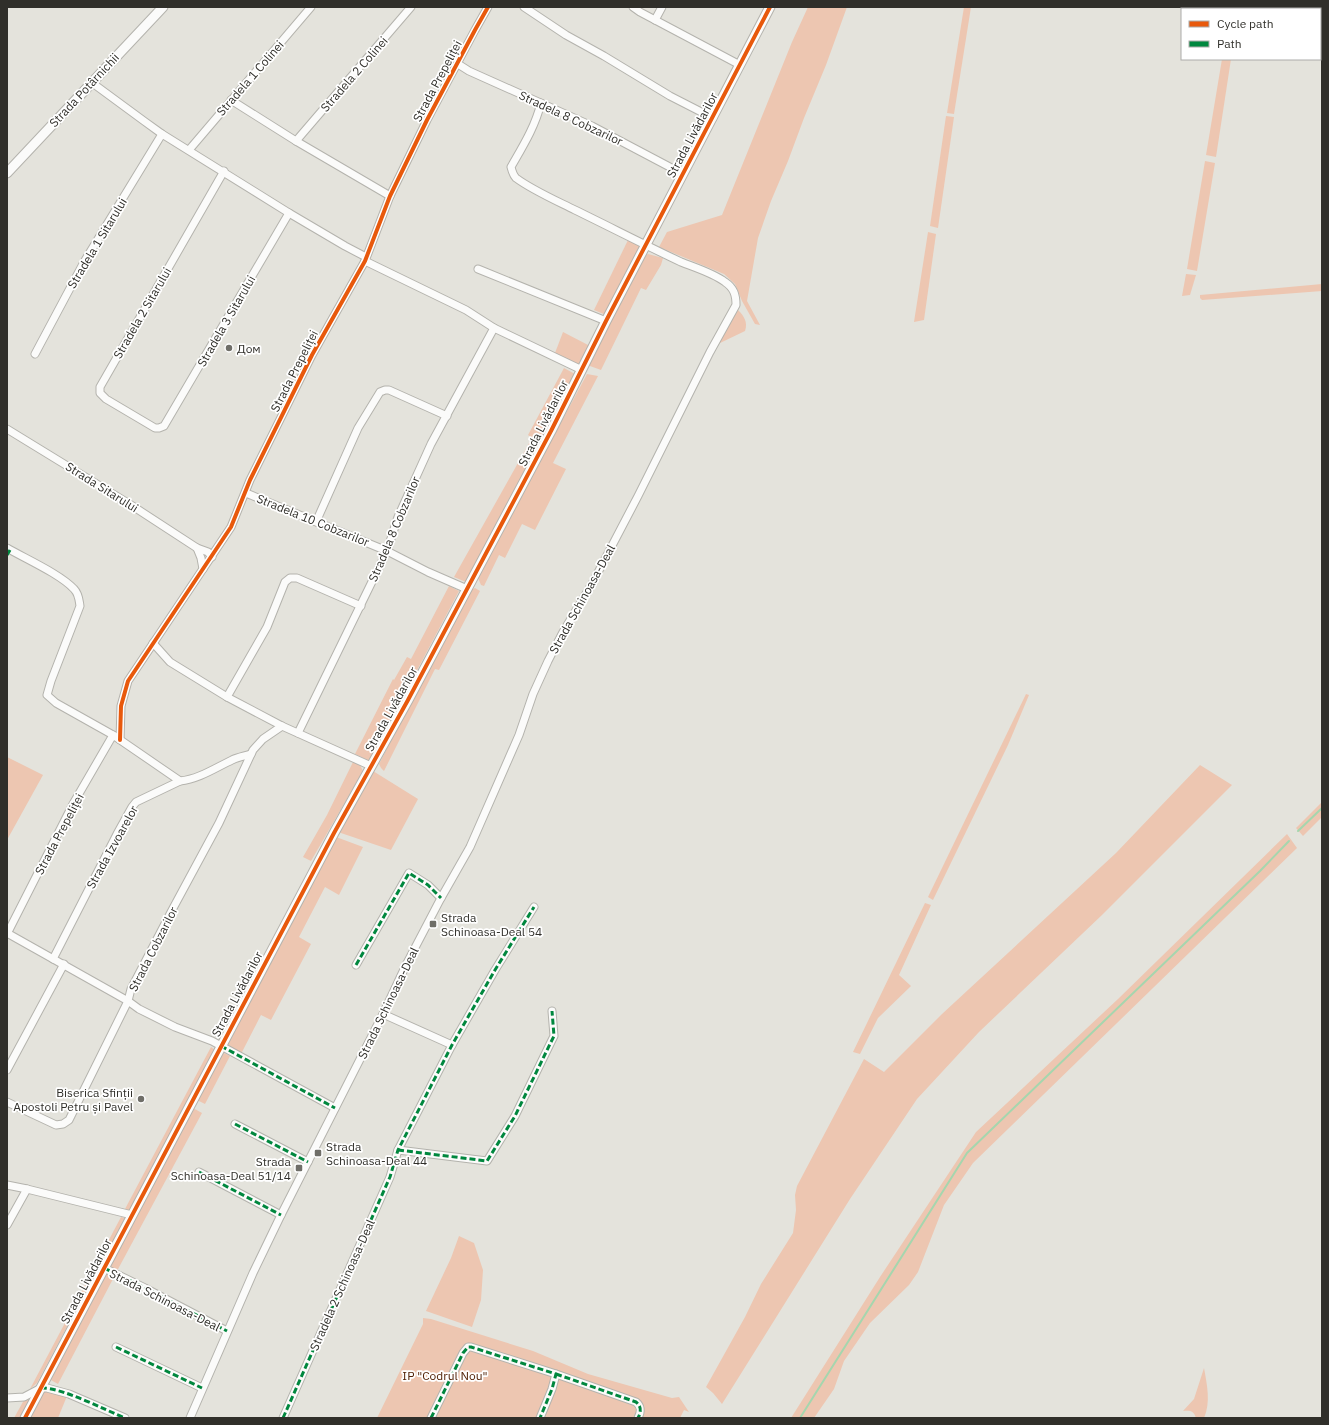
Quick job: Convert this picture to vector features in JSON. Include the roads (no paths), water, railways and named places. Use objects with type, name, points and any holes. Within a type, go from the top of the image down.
[{"type":"street","name":"Strada Potârnichii","points":[[7,173],[162,7]]},
{"type":"street","name":"Stradela 1 Colinei","points":[[188,150],[311,7]]},
{"type":"street","name":"Stradela 2 Colinei","points":[[296,141],[411,7]]},
{"type":"street","name":"Strada Prepeliței","points":[[120,740],[121,706],[128,681],[231,527],[250,480],[312,355],[365,259],[390,196],[427,120],[458,64],[474,30],[488,7]]},
{"type":"street","points":[[524,7],[566,35],[670,96],[713,118]]},
{"type":"street","points":[[633,7],[740,65]]},
{"type":"street","points":[[655,20],[662,7]]},
{"type":"street","name":"Strada Livădarilor","points":[[25,1418],[334,833],[408,700],[552,431],[606,321],[770,7]]},
{"type":"street","name":"Stradela 8 Cobzarilor","points":[[458,64],[469,71],[592,126],[683,174]]},
{"type":"street","points":[[91,82],[162,134],[365,259],[466,310],[494,328],[582,370]]},
{"type":"street","points":[[231,100],[296,141],[390,196]]},
{"type":"street","points":[[541,103],[529,135],[511,167],[516,178],[540,192],[647,244]]},
{"type":"street","name":"Stradela 1 Sitarului","points":[[34,354],[84,262],[162,134]]},
{"type":"street","name":"Stradela 2 Sitarului","points":[[162,428],[155,428],[106,399],[100,393],[100,387],[224,172]]},
{"type":"street","name":"Stradela 3 Sitarului","points":[[162,428],[170,417],[289,213]]},
{"type":"street","name":"Strada Schinoasa-Deal","points":[[190,1418],[253,1272],[281,1215],[383,1014],[407,963],[441,898],[470,848],[519,735],[533,694],[548,661],[563,632],[593,582],[703,366],[736,305],[736,297],[734,292],[726,282],[647,244]]},
{"type":"street","points":[[478,269],[606,321]]},
{"type":"street","name":"Stradela 8 Cobzarilor","points":[[298,732],[387,551],[398,517],[431,444],[494,328]]},
{"type":"street","points":[[316,522],[358,428],[380,392],[390,390],[447,416]]},
{"type":"street","name":"Strada Sitarului","points":[[7,429],[138,509],[197,548],[208,552],[212,557]]},
{"type":"street","name":"Stradela 10 Cobzarilor","points":[[246,493],[387,551],[428,572],[467,589]]},
{"type":"street","points":[[197,548],[201,558],[203,570]]},
{"type":"street","points":[[8,551],[63,580],[75,589],[78,595],[80,606],[47,695],[56,702],[113,735],[180,781]]},
{"type":"street","points":[[227,697],[267,627],[285,582],[290,578],[297,578],[361,606]]},
{"type":"street","points":[[153,643],[170,662],[227,697],[282,726],[298,732]]},
{"type":"street","name":"Strada Cobzarilor","points":[[7,1102],[56,1125],[66,1123],[69,1120],[128,1001],[131,989],[219,823],[251,754],[263,739],[282,726]]},
{"type":"street","name":"Strada Livădarilor","points":[[298,732],[371,766]]},
{"type":"street","name":"Strada Prepeliței","points":[[7,933],[73,804],[113,735]]},
{"type":"street","name":"Strada Izvoarelor","points":[[53,959],[132,807],[142,799],[180,781],[202,775],[234,759],[251,754]]},
{"type":"street","points":[[356,965],[409,873],[428,885],[441,898]]},
{"type":"street","name":"Stradela 2 Schinoasa-Deal","points":[[283,1418],[390,1177],[398,1150],[452,1045],[495,970],[534,907]]},
{"type":"street","points":[[7,933],[64,964],[128,1001],[139,1009],[175,1027],[212,1041],[335,1108]]},
{"type":"street","points":[[7,1070],[64,964]]},
{"type":"street","points":[[398,1150],[488,1161],[515,1116],[554,1036],[552,1011]]},
{"type":"street","points":[[383,1014],[452,1045]]},
{"type":"street","points":[[235,1124],[308,1162]]},
{"type":"street","points":[[199,1172],[281,1215]]},
{"type":"street","points":[[7,1185],[132,1215]]},
{"type":"street","points":[[7,1225],[27,1189]]},
{"type":"street","name":"Strada Schinoasa-Deal","points":[[104,1268],[227,1332]]},
{"type":"street","points":[[116,1347],[202,1388]]},
{"type":"street","points":[[431,1418],[462,1353],[468,1347],[504,1356],[636,1402],[640,1405],[641,1409],[638,1418]]},
{"type":"street","points":[[540,1418],[552,1389],[556,1374]]},
{"type":"street","points":[[7,1398],[24,1397],[41,1388],[47,1388],[69,1394],[125,1418]]},
{"type":"waterway","points":[[1298,831],[1322,808]]},
{"type":"waterway","points":[[800,1418],[967,1153],[1260,871],[1289,841]]},
{"type":"place","name":"Дом","points":[[229,348]]},
{"type":"place","name":"Strada Schinoasa-Deal 54","points":[[433,924]]},
{"type":"place","name":"Biserica Sfinții Apostoli Petru și Pavel","points":[[141,1099]]},
{"type":"place","name":"Strada Schinoasa-Deal 44","points":[[318,1153]]},
{"type":"place","name":"Strada Schinoasa-Deal 51/14","points":[[299,1168]]},
{"type":"park label","name":"IP \"Codrul Nou\"","points":[[445,1375]]}]
